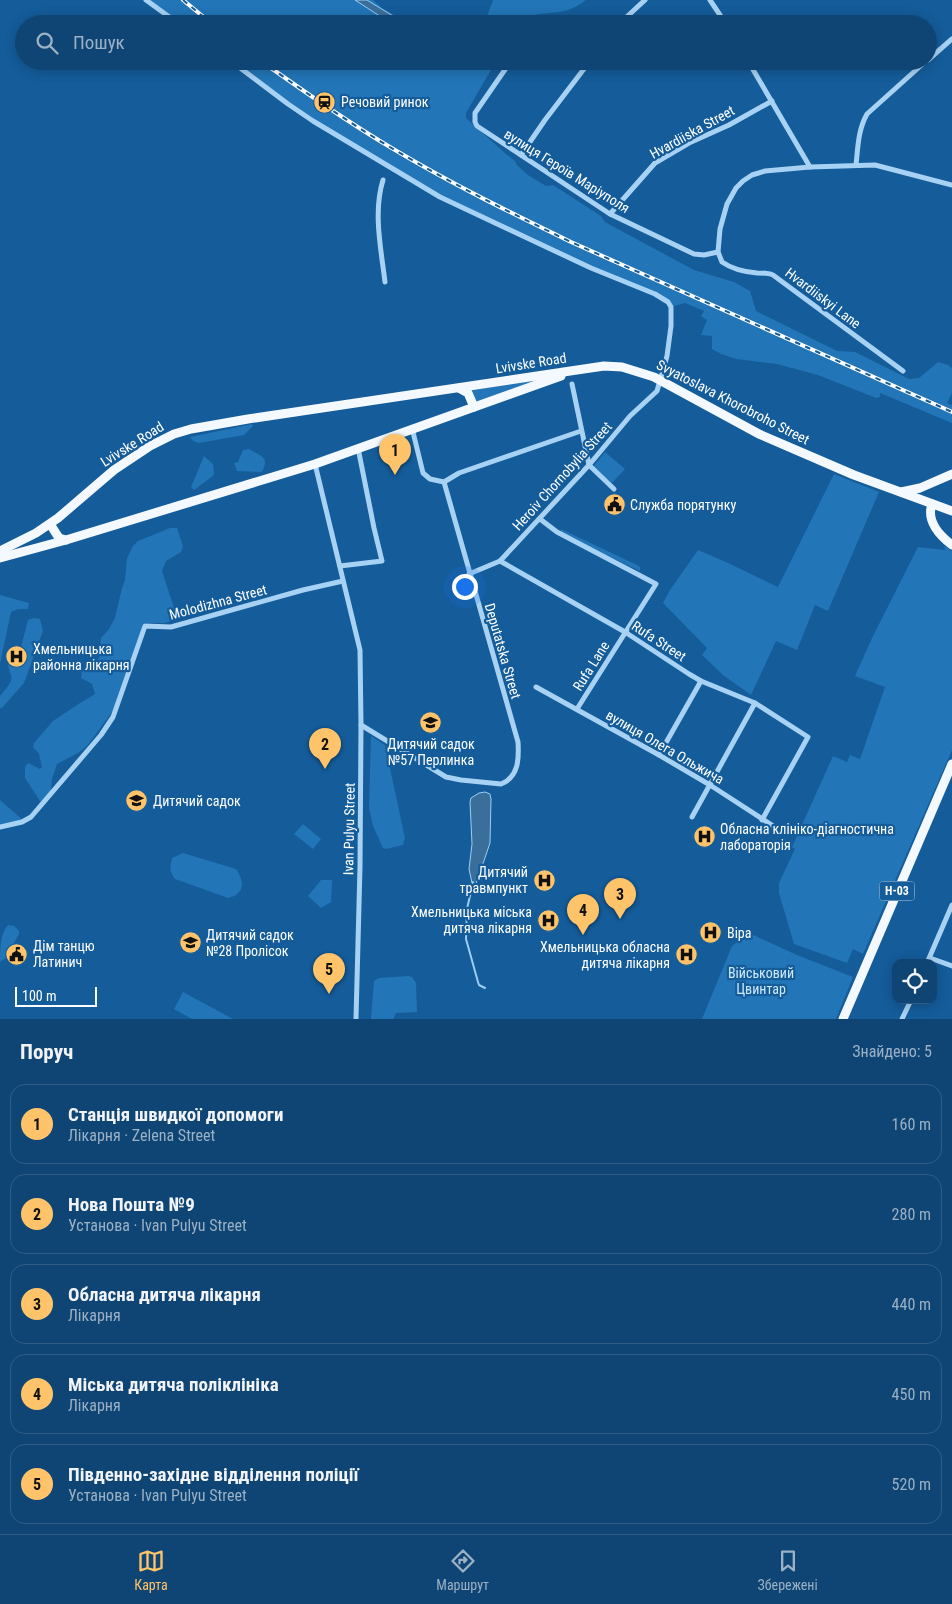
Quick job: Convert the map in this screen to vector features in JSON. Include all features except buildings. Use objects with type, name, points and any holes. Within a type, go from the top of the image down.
[{"type":"main road","name":"Svyatoslava Khorobroho Street","points":[[583,368],[622,367],[641,372],[660,380],[759,434],[899,493],[952,511]]},
{"type":"main road","name":"Lvivske Road","points":[[0,552],[50,524],[114,470],[150,446],[174,434],[191,429],[248,419],[583,368]]},
{"type":"main road","name":"Lvivske Road","points":[[0,558],[66,540],[315,464],[583,368]]},
{"type":"main road","points":[[459,388],[468,393],[474,407]]},
{"type":"main road","points":[[899,493],[920,488],[952,474]]},
{"type":"main road","points":[[932,504],[930,511],[933,523],[952,545]]},
{"type":"main road","points":[[50,524],[59,538],[66,540]]},
{"type":"main road","name":"Н-03","points":[[843,1019],[952,764]]},
{"type":"street","points":[[146,0],[167,15]]},
{"type":"street","points":[[629,15],[645,0]]},
{"type":"street","points":[[710,0],[720,15]]},
{"type":"street","points":[[937,52],[952,39]]},
{"type":"street","name":"Heroiv Chornobylia Street","points":[[244,70],[313,121],[440,197],[576,262],[655,294],[668,302],[672,313],[667,356],[656,390],[630,416],[589,465],[500,561],[469,574]]},
{"type":"street","name":"вулиця Героїв Маріуполя","points":[[505,70],[475,113],[477,126],[610,214],[694,254],[704,255],[718,252]]},
{"type":"street","points":[[521,155],[583,70]]},
{"type":"street","points":[[753,70],[810,167]]},
{"type":"street","points":[[856,165],[859,134],[867,114],[916,70]]},
{"type":"street","name":"Hvardiiska Street","points":[[610,214],[655,163],[772,101]]},
{"type":"street","points":[[718,252],[720,229],[732,193],[743,181],[752,175],[765,171],[810,167],[877,165],[952,185]]},
{"type":"street","points":[[383,180],[378,206],[380,245],[385,282]]},
{"type":"street","name":"Hvardiiskyi Lane","points":[[718,252],[722,262],[734,269],[773,275],[903,371]]},
{"type":"street","points":[[572,384],[589,465],[614,489]]},
{"type":"street","points":[[412,428],[423,473],[430,479],[444,482],[459,472],[581,431]]},
{"type":"street","points":[[340,566],[382,561],[358,448]]},
{"type":"street","name":"Ivan Pulyu Street","points":[[315,464],[360,650],[362,725],[356,1019]]},
{"type":"street","name":"Deputatska Street","points":[[362,725],[446,777],[501,784],[507,782],[515,772],[518,763],[518,742],[444,482]]},
{"type":"street","name":"Rufa Lane","points":[[540,519],[557,532],[656,584],[577,709]]},
{"type":"street","name":"Rufa Street","points":[[500,561],[625,632],[701,681],[755,704],[808,736],[762,820]]},
{"type":"street","name":"Molodizhna Street","points":[[0,827],[22,822],[31,817],[101,735],[113,717],[145,626],[172,627],[303,590],[343,581]]},
{"type":"street","points":[[659,755],[701,681]]},
{"type":"street","name":"вулиця Олега Ольжича","points":[[536,687],[659,755],[710,785],[781,831]]},
{"type":"street","points":[[692,817],[755,704]]},
{"type":"street","points":[[928,959],[952,906]]},
{"type":"street","points":[[937,962],[952,966]]},
{"type":"street","points":[[902,1019],[909,1004]]},
{"type":"green space","points":[[146,0],[373,0],[395,15],[167,15]]},
{"type":"green space","points":[[493,0],[586,0],[562,12],[533,15],[487,15]]},
{"type":"green space","points":[[243,70],[491,70],[466,113],[466,118],[515,161],[528,175],[546,186],[553,185],[601,216],[605,222],[694,270],[734,282],[750,291],[756,311],[837,351],[855,352],[909,379],[919,378],[938,362],[948,365],[952,368],[952,393],[947,403],[952,405],[952,423],[880,393],[880,397],[876,398],[818,375],[777,364],[736,359],[721,354],[712,349],[712,336],[701,335],[707,320],[701,316],[704,311],[685,303],[671,307],[668,302],[440,197],[313,121]]},
{"type":"green space","points":[[583,368],[474,407],[464,390]]},
{"type":"green space","points":[[252,424],[253,426],[244,435],[199,443],[193,441],[190,437]]},
{"type":"green space","points":[[249,449],[265,460],[262,472],[237,471],[234,463],[238,462],[243,450]]},
{"type":"green space","points":[[605,452],[625,469],[612,483],[593,467]]},
{"type":"green space","points":[[204,456],[213,464],[214,475],[194,490],[191,487]]},
{"type":"green space","points":[[834,474],[879,492],[828,611],[815,605],[797,650],[776,641],[751,695],[723,675],[702,655],[707,648],[663,603],[698,550],[778,587]]},
{"type":"green space","points":[[170,528],[177,528],[183,546],[181,552],[166,561],[162,571],[177,617],[175,620],[164,623],[144,623],[112,712],[87,746],[57,764],[51,790],[45,801],[40,801],[25,778],[25,767],[28,763],[40,769],[42,767],[39,754],[33,747],[34,743],[53,721],[95,694],[92,684],[81,678],[82,669],[92,666],[99,658],[101,638],[115,618],[125,580],[127,558],[138,541]]},
{"type":"green space","points":[[561,529],[637,565],[640,567],[640,571],[578,542],[561,532]]},
{"type":"green space","points":[[944,546],[952,551],[952,750],[863,954],[853,949],[847,963],[794,944],[779,893],[779,883],[795,849],[792,847],[833,756],[847,762],[850,755],[860,759],[885,687],[855,676],[872,638],[918,547],[945,550]]},
{"type":"green space","points":[[0,595],[29,603],[28,609],[18,609],[11,612],[0,664]]},
{"type":"green space","points":[[40,619],[43,631],[24,683],[0,708],[0,696],[10,683],[12,677],[8,666],[8,659],[9,657],[19,655],[28,620]]},
{"type":"green space","points":[[371,736],[385,745],[405,838],[403,845],[386,849],[383,848],[373,826],[369,808]]},
{"type":"green space","points":[[0,800],[24,821],[0,827]]},
{"type":"green space","points":[[303,824],[321,839],[313,849],[294,834]]},
{"type":"green space","points":[[183,853],[236,869],[242,883],[238,894],[228,898],[175,879],[170,869],[172,858]]},
{"type":"green space","points":[[321,880],[332,880],[331,902],[321,908],[308,896]]},
{"type":"green space","points":[[8,925],[14,926],[19,931],[19,934],[6,958],[0,962],[2,937]]},
{"type":"green space","name":"Військовий Цвинтар","points":[[749,933],[797,955],[853,977],[836,1019],[702,1019],[732,946]]},
{"type":"green space","points":[[412,977],[416,983],[417,1012],[396,1013],[393,1019],[371,1019],[374,981],[379,978]]},
{"type":"green space","points":[[183,992],[233,1019],[192,1019],[174,1009]]},
{"type":"shaded area","points":[[355,0],[367,0],[391,15],[378,15]]},
{"type":"shaded area","points":[[485,792],[490,794],[491,799],[490,843],[476,884],[472,883],[469,869],[472,844],[470,802],[471,798]]},
{"type":"waterway","points":[[473,882],[467,909],[466,939],[479,985],[485,988]]},
{"type":"railway","points":[[183,0],[201,15]]},
{"type":"railway","points":[[274,70],[327,107],[416,163],[504,209],[571,242],[952,412]]},
{"type":"place","name":"Речовий ринок","points":[[325,102]]},
{"type":"place","name":"Станція швидкої допомоги","points":[[395,475]]},
{"type":"place","name":"Служба порятунку","points":[[614,505]]},
{"type":"place","name":"Хмельницька районна лікарня","points":[[17,657]]},
{"type":"place","name":"Дитячий садок №57 Перлинка","points":[[431,722]]},
{"type":"place","name":"Нова Пошта №9","points":[[325,769]]},
{"type":"place","name":"Дитячий садок","points":[[137,801]]},
{"type":"place","name":"Обласна клініко-діагностична лабораторія","points":[[704,837]]},
{"type":"place","name":"Дитячий травмпункт","points":[[544,880]]},
{"type":"place","name":"Обласна дитяча лікарня","points":[[620,919]]},
{"type":"place","name":"Хмельницька міська дитяча лікарня","points":[[548,920]]},
{"type":"place","name":"Віра","points":[[711,933]]},
{"type":"place","name":"Міська дитяча поліклініка","points":[[583,935]]},
{"type":"place","name":"Дитячий садок №28 Пролісок","points":[[190,943]]},
{"type":"place","name":"Дім танцю Латинич","points":[[17,954]]},
{"type":"place","name":"Хмельницька обласна дитяча лікарня","points":[[686,955]]},
{"type":"place","name":"Південно-західне відділення поліції","points":[[329,994]]}]
